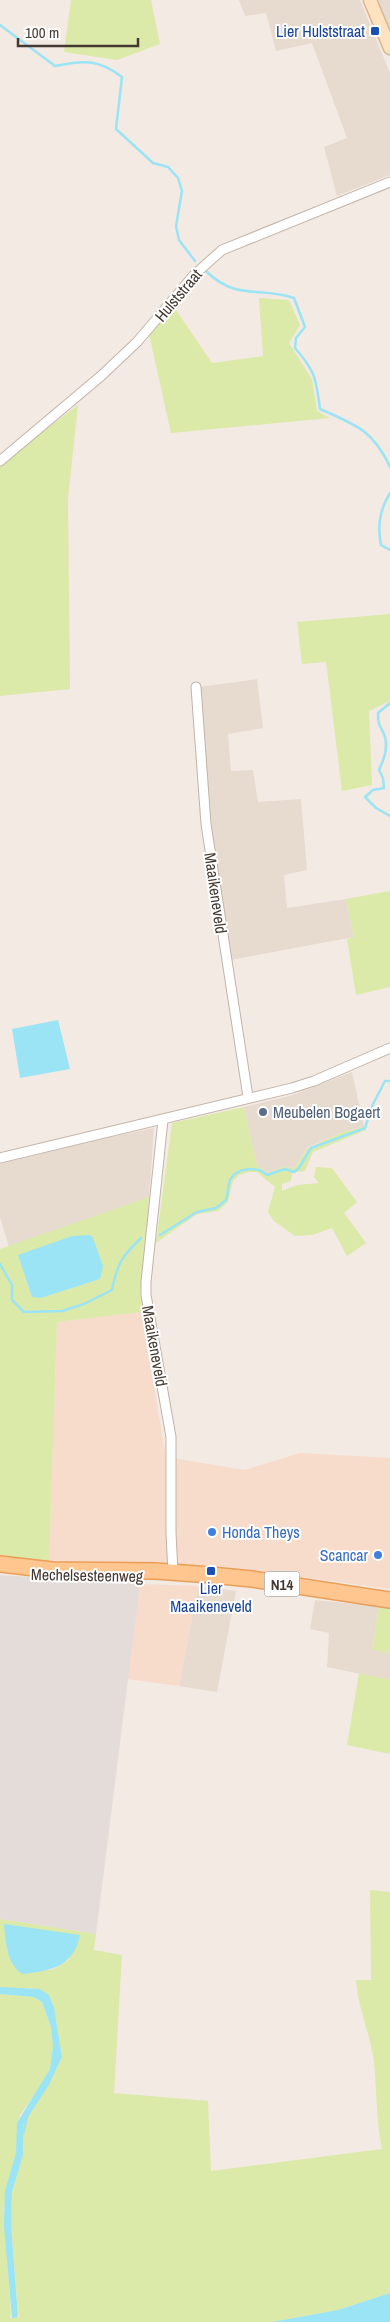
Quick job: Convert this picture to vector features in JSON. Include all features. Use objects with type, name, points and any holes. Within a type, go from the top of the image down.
[{"type":"main road","name":"Mechelsesteenweg","points":[[0,1564],[52,1570],[173,1573],[252,1579],[390,1600]]},
{"type":"main road","name":"Mechelsesteenweg","points":[[0,1572],[67,1578],[154,1576],[173,1573]]},
{"type":"street","points":[[370,0],[390,48]]},
{"type":"street","name":"Hulststraat","points":[[0,461],[101,376],[138,342],[194,274],[222,250],[390,182]]},
{"type":"street","name":"Maaikeneveld","points":[[196,687],[206,824],[248,1097]]},
{"type":"street","points":[[0,1158],[163,1120],[314,1081],[390,1048]]},
{"type":"street","name":"Maaikeneveld","points":[[163,1120],[146,1295],[172,1437],[171,1533],[173,1573]]},
{"type":"shaded area","points":[[239,0],[360,0],[390,73],[390,175],[337,196],[324,147],[347,138],[312,43],[276,51],[266,13],[245,16]]},
{"type":"shaded area","points":[[376,0],[390,0],[390,33]]},
{"type":"shaded area","points":[[257,679],[263,728],[228,734],[231,771],[253,770],[258,802],[301,799],[307,870],[284,875],[287,908],[346,899],[354,937],[230,960],[210,823],[199,687]]},
{"type":"shaded area","points":[[352,1072],[364,1127],[343,1132],[308,1147],[294,1168],[284,1167],[267,1173],[257,1166],[244,1107],[293,1095]]},
{"type":"shaded area","points":[[154,1128],[149,1197],[9,1247],[0,1217],[0,1160]]},
{"type":"shaded area","points":[[141,1312],[166,1457],[245,1470],[300,1453],[390,1458],[390,1589],[251,1570],[181,1565],[49,1565],[57,1322]]},
{"type":"shaded area","points":[[0,1575],[140,1584],[96,1934],[0,1919]]},
{"type":"shaded area","points":[[140,1584],[198,1586],[179,1686],[127,1679]]},
{"type":"shaded area","points":[[198,1586],[236,1591],[217,1692],[179,1686]]},
{"type":"shaded area","points":[[315,1600],[379,1606],[372,1649],[390,1653],[390,1680],[327,1667],[329,1633],[310,1629]]},
{"type":"green space","points":[[71,0],[151,0],[160,44],[117,60],[64,52]]},
{"type":"green space","points":[[259,298],[289,300],[300,325],[289,343],[312,379],[317,411],[330,418],[171,433],[149,334],[174,307],[212,363],[263,356]]},
{"type":"green space","points":[[78,405],[68,498],[70,689],[0,696],[0,464]]},
{"type":"green space","points":[[390,614],[390,701],[369,711],[372,785],[342,791],[326,662],[302,664],[297,622]]},
{"type":"green space","points":[[390,891],[390,987],[356,995],[347,939],[354,937],[346,899]]},
{"type":"green space","points":[[244,1107],[257,1166],[267,1173],[284,1167],[294,1168],[308,1148],[343,1132],[364,1127],[366,1130],[313,1152],[305,1171],[292,1173],[291,1181],[282,1184],[282,1191],[297,1185],[319,1183],[314,1177],[316,1167],[332,1168],[357,1202],[344,1213],[366,1243],[347,1256],[332,1228],[312,1235],[295,1236],[274,1221],[268,1212],[275,1187],[257,1172],[249,1172],[239,1175],[233,1181],[228,1202],[218,1211],[197,1214],[156,1243],[172,1123]]},
{"type":"green space","points":[[149,1197],[141,1312],[57,1322],[49,1565],[0,1559],[0,1249]],"holes":[[[63,1239],[99,1279],[41,1298],[28,1286],[21,1260],[36,1249]]]},
{"type":"green space","points":[[379,1606],[390,1608],[390,1653],[372,1650]]},
{"type":"green space","points":[[359,1673],[390,1680],[390,1754],[347,1745]]},
{"type":"green space","points":[[370,1890],[390,1892],[390,2293],[338,2310],[272,2322],[0,2322],[0,1994],[34,1997],[42,2002],[51,2027],[53,2046],[50,2069],[20,2115],[16,2153],[4,2208],[10,2318],[20,2317],[18,2313],[11,2224],[12,2192],[23,2155],[23,2125],[49,2085],[62,2057],[54,2007],[49,1995],[32,1988],[12,1989],[0,1987],[0,1919],[96,1934],[94,1950],[122,1955],[114,2093],[208,2101],[211,2171],[382,2149],[372,2053],[359,2001],[356,1980],[371,1980]],"holes":[[[5,1924],[70,1959],[54,1969],[22,1974],[7,1951]]]},
{"type":"water","points":[[58,1020],[70,1069],[20,1078],[12,1029]]},
{"type":"water","points":[[90,1235],[93,1238],[103,1266],[100,1279],[41,1298],[32,1297],[18,1255],[72,1236]]},
{"type":"water","points":[[4,1924],[80,1935],[77,1946],[66,1961],[51,1969],[22,1974],[10,1958],[6,1945]]},
{"type":"water","points":[[0,1987],[40,1989],[49,1995],[54,2007],[62,2057],[49,2085],[23,2125],[23,2155],[12,2192],[11,2224],[18,2317],[12,2318],[4,2225],[5,2191],[16,2153],[17,2123],[50,2069],[53,2046],[51,2027],[42,2002],[34,1997],[0,1994]]},
{"type":"water","points":[[390,2293],[390,2322],[272,2322],[338,2310]]},
{"type":"waterway","points":[[0,25],[55,66],[82,62],[98,64],[122,77],[116,129],[153,163],[168,167],[178,178],[182,191],[176,226],[179,240],[195,261]]},
{"type":"waterway","points":[[207,272],[228,287],[294,298],[305,327],[296,338],[295,348],[307,363],[314,376],[320,409],[362,430],[377,445],[390,467]]},
{"type":"waterway","points":[[390,493],[384,505],[379,524],[381,545],[390,550]]},
{"type":"waterway","points":[[390,703],[378,713],[379,724],[386,741],[385,754],[379,770],[383,778],[384,788],[373,790],[365,797],[376,808],[390,816]]},
{"type":"waterway","points":[[160,1235],[197,1212],[216,1208],[226,1200],[230,1180],[237,1172],[248,1169],[258,1170],[267,1175],[285,1169],[294,1172],[299,1168],[311,1148],[365,1128],[372,1106],[385,1081],[390,1081]]},
{"type":"waterway","points":[[0,1264],[12,1285],[12,1300],[24,1312],[62,1311],[84,1304],[112,1290],[121,1261],[141,1238]]},
{"type":"waterway","points":[[23,2134],[28,2113]]},
{"type":"place","name":"Lier Hulststraat","points":[[375,31]]},
{"type":"place","name":"Meubelen Bogaert","points":[[263,1112]]},
{"type":"place","name":"Honda Theys","points":[[212,1532]]},
{"type":"place","name":"Scancar","points":[[378,1555]]},
{"type":"place","name":"Lier Maaikeneveld","points":[[211,1571]]}]
